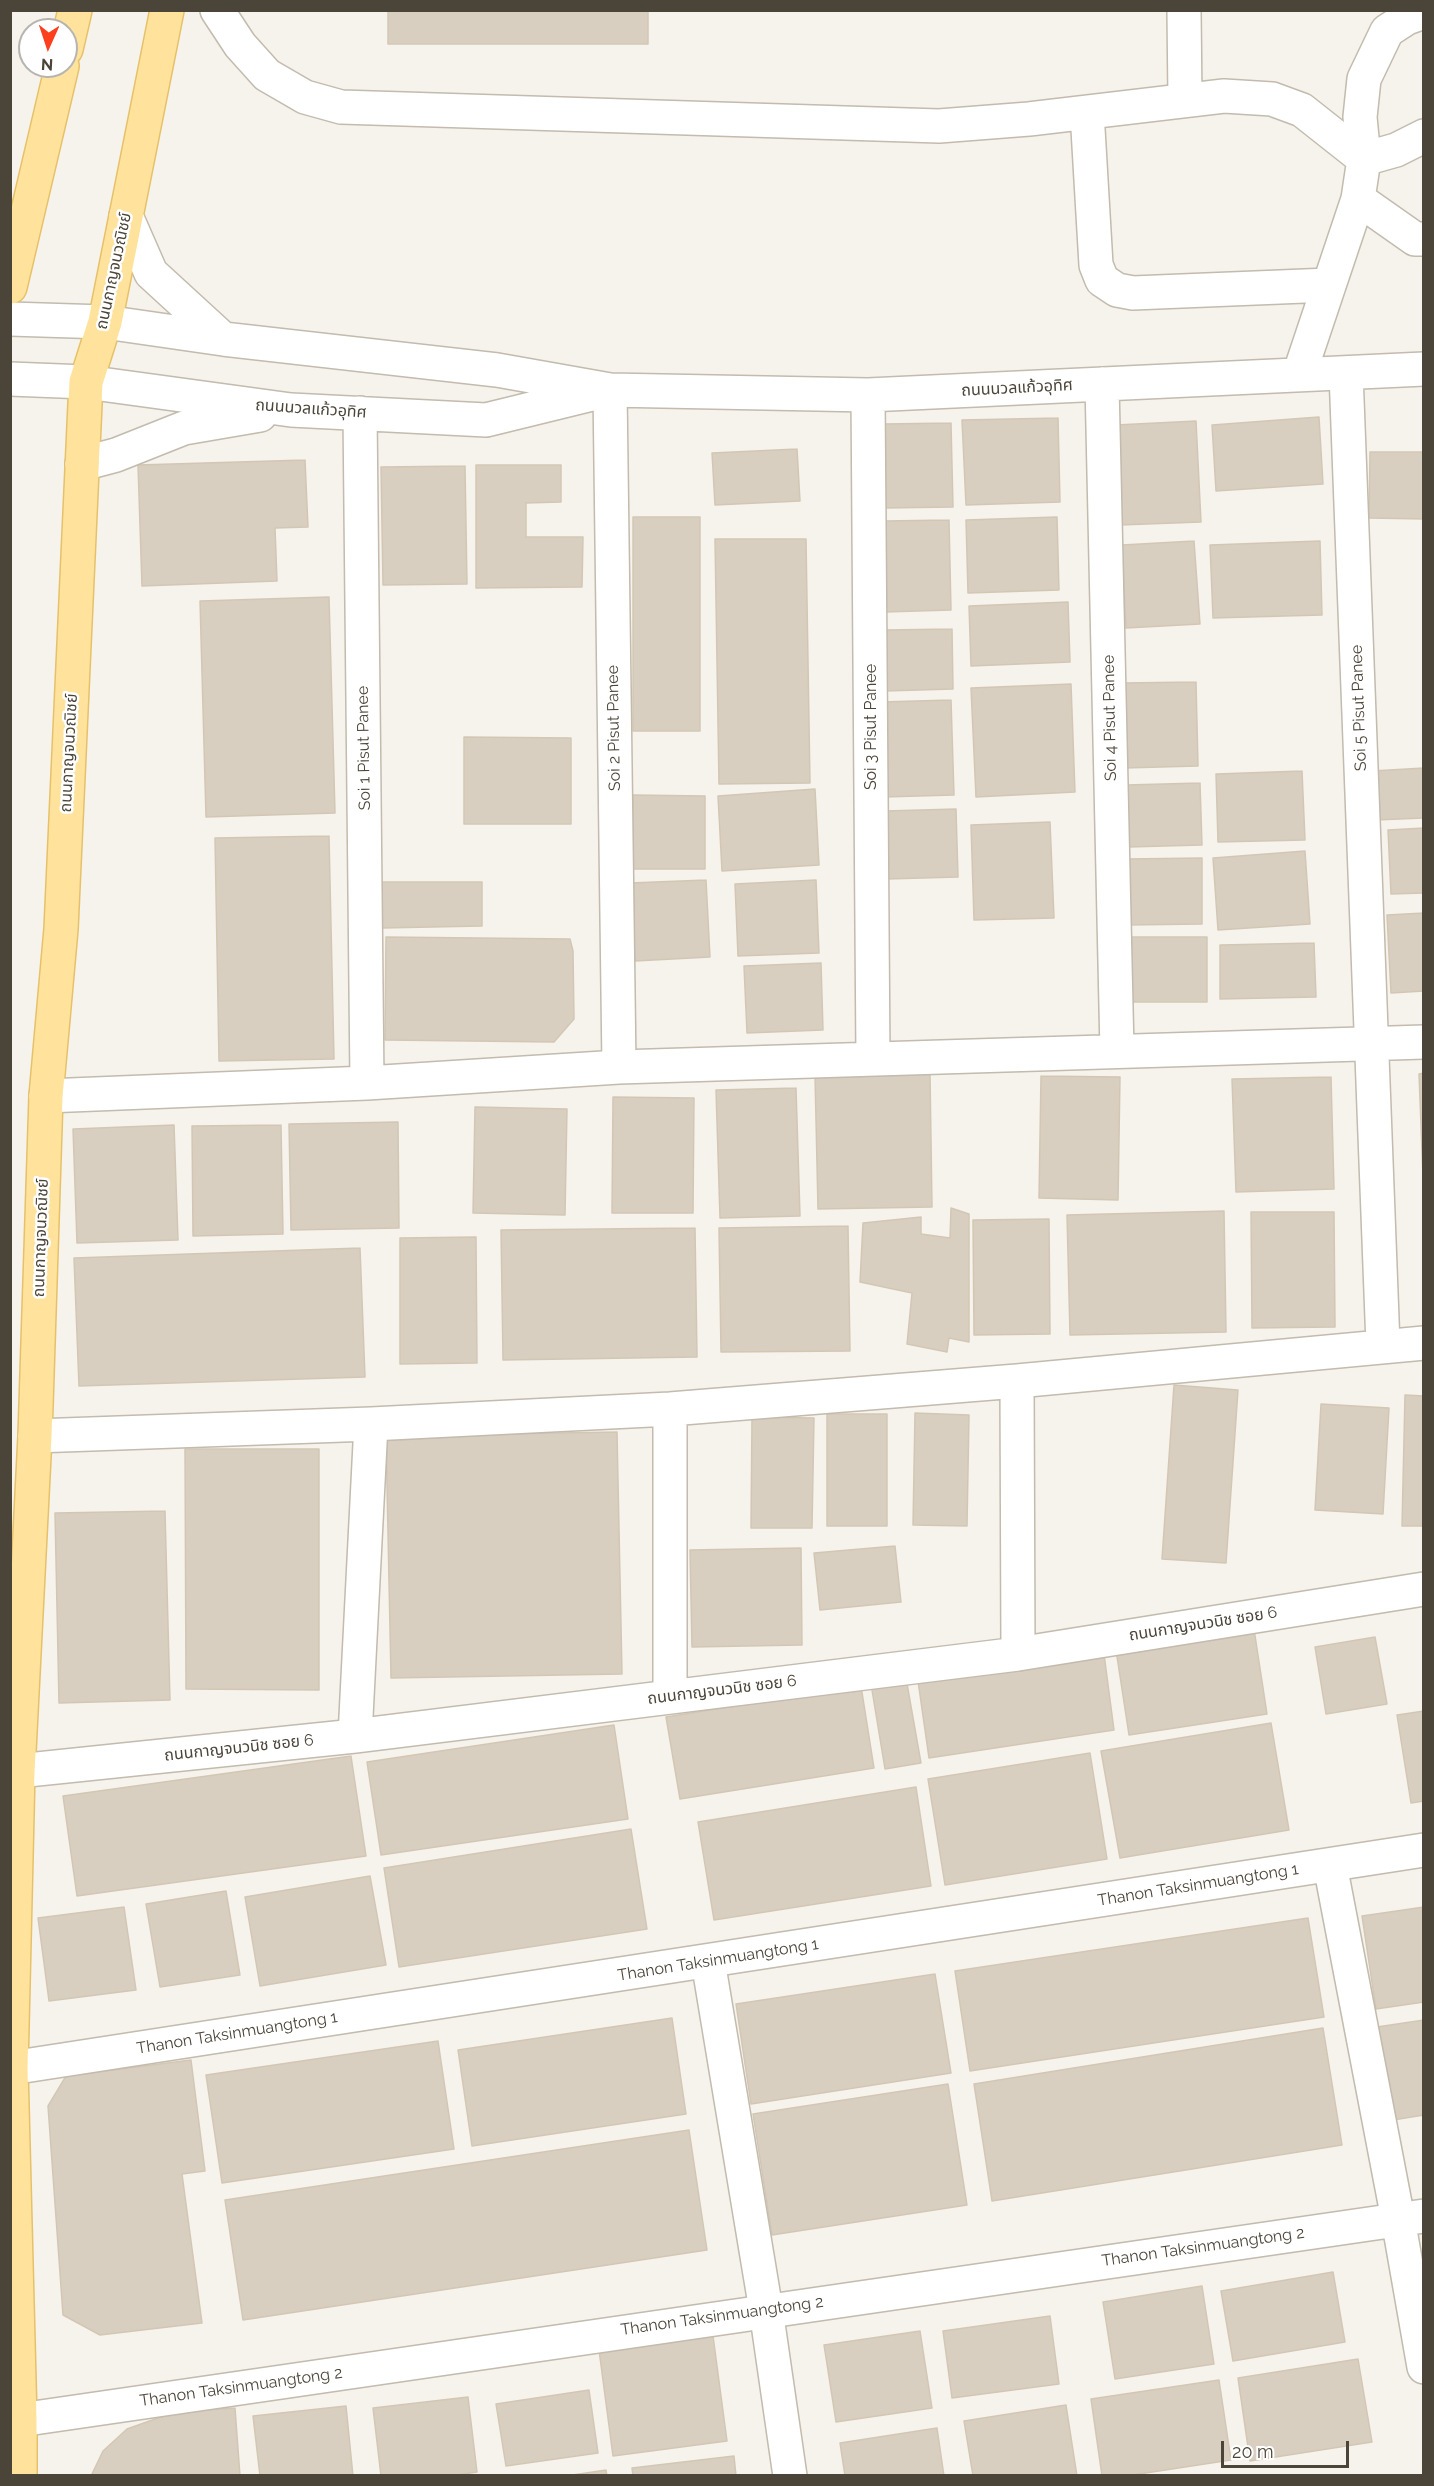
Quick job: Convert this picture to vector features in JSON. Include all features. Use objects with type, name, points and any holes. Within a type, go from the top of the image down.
[{"type":"main road","name":"ถนนกาญจนวณิชย์","points":[[20,2475],[11,2068],[18,1771],[35,1436],[46,1096],[61,929],[86,382],[105,322],[167,10]]},
{"type":"main road","points":[[10,287],[59,78]]},
{"type":"street","points":[[218,10],[240,45],[267,75],[305,98],[341,107],[939,126],[1224,96],[1272,99],[1302,110],[1365,159]]},
{"type":"street","points":[[1184,10],[1185,100]]},
{"type":"street","points":[[1299,375],[1358,199],[1365,159],[1360,117],[1362,92],[1368,70],[1387,32],[1407,18],[1424,12]]},
{"type":"street","points":[[1087,112],[1096,264],[1102,280],[1117,290],[1133,293],[1329,285]]},
{"type":"street","points":[[1365,159],[1396,150],[1424,136]]},
{"type":"street","points":[[1358,199],[1415,239],[1424,238]]},
{"type":"street","points":[[126,216],[151,273],[223,339]]},
{"type":"street","name":"ถนนนวลแก้วอุทิศ","points":[[10,319],[105,322],[223,339],[497,370],[610,390],[868,395],[1424,369]]},
{"type":"street","name":"Soi 5 Pisut Panee","points":[[1346,373],[1383,1345]]},
{"type":"street","name":"ถนนนวลแก้วอุทิศ","points":[[10,379],[86,382],[291,410],[486,420],[610,390]]},
{"type":"street","name":"Soi 4 Pisut Panee","points":[[1102,384],[1117,1051]]},
{"type":"street","name":"Soi 2 Pisut Panee","points":[[610,390],[619,1067]]},
{"type":"street","name":"Soi 3 Pisut Panee","points":[[868,395],[873,1059]]},
{"type":"street","points":[[82,464],[116,455],[184,428],[291,410]]},
{"type":"street","name":"Soi 1 Pisut Panee","points":[[360,413],[367,1083]]},
{"type":"street","points":[[46,1096],[367,1083],[619,1067],[1424,1042]]},
{"type":"street","points":[[35,1436],[371,1424],[670,1409],[1017,1381],[1424,1342]]},
{"type":"street","points":[[1017,1381],[1018,1654]]},
{"type":"street","points":[[670,1409],[670,1697]]},
{"type":"street","points":[[355,1736],[371,1424]]},
{"type":"street","name":"ถนนกาญจนวนิช ซอย 6","points":[[18,1771],[355,1736],[1018,1654],[1424,1589]]},
{"type":"street","name":"Thanon Taksinmuangtong 1","points":[[11,2068],[1424,1850]]},
{"type":"street","points":[[1330,1865],[1411,2218],[1424,2367]]},
{"type":"street","points":[[708,1961],[766,2310],[790,2475]]},
{"type":"street","name":"Thanon Taksinmuangtong 2","points":[[20,2420],[1411,2218]]},
{"type":"building","points":[[388,10],[648,10],[648,44],[388,44]]},
{"type":"building","points":[[1319,417],[1323,484],[1216,491],[1212,425]]},
{"type":"building","points":[[1058,418],[1060,502],[966,505],[962,420]]},
{"type":"building","points":[[1196,421],[1201,522],[1120,525],[1116,425]]},
{"type":"building","points":[[951,423],[953,507],[885,508],[884,424]]},
{"type":"building","points":[[797,449],[800,501],[715,505],[712,453]]},
{"type":"building","points":[[1370,452],[1424,452],[1424,519],[1369,518]]},
{"type":"building","points":[[305,460],[308,527],[275,528],[277,581],[142,586],[138,465]]},
{"type":"building","points":[[476,465],[561,465],[561,502],[526,503],[526,537],[583,537],[582,587],[476,588]]},
{"type":"building","points":[[465,466],[467,584],[383,585],[381,467]]},
{"type":"building","points":[[633,517],[700,517],[700,731],[633,731]]},
{"type":"building","points":[[1057,517],[1059,590],[968,593],[966,520]]},
{"type":"building","points":[[949,520],[951,610],[885,612],[883,521]]},
{"type":"building","points":[[715,539],[806,539],[810,783],[719,784]]},
{"type":"building","points":[[1194,541],[1200,624],[1126,628],[1122,545]]},
{"type":"building","points":[[1320,541],[1322,615],[1213,618],[1210,545]]},
{"type":"building","points":[[329,597],[335,813],[206,817],[200,601]]},
{"type":"building","points":[[1068,602],[1070,662],[971,666],[969,606]]},
{"type":"building","points":[[952,629],[953,689],[885,691],[884,630]]},
{"type":"building","points":[[1196,682],[1198,766],[1124,768],[1122,683]]},
{"type":"building","points":[[1071,684],[1075,792],[976,797],[971,688]]},
{"type":"building","points":[[951,700],[954,795],[884,797],[881,702]]},
{"type":"building","points":[[464,737],[571,738],[571,824],[464,824]]},
{"type":"building","points":[[1424,768],[1424,818],[1375,820],[1372,771]]},
{"type":"building","points":[[1302,771],[1305,840],[1218,842],[1216,774]]},
{"type":"building","points":[[1200,783],[1202,845],[1128,847],[1126,785]]},
{"type":"building","points":[[815,789],[819,865],[722,871],[718,796]]},
{"type":"building","points":[[633,795],[705,796],[705,869],[633,869]]},
{"type":"building","points":[[956,809],[958,877],[887,879],[885,811]]},
{"type":"building","points":[[1050,822],[1054,918],[974,920],[971,825]]},
{"type":"building","points":[[1424,828],[1424,893],[1391,894],[1388,830]]},
{"type":"building","points":[[329,836],[334,1059],[219,1061],[215,838]]},
{"type":"building","points":[[1305,851],[1310,924],[1218,930],[1213,858]]},
{"type":"building","points":[[1202,858],[1202,924],[1126,925],[1126,859]]},
{"type":"building","points":[[706,880],[710,957],[635,961],[630,883]]},
{"type":"building","points":[[816,880],[819,953],[738,956],[735,884]]},
{"type":"building","points":[[382,882],[482,882],[482,926],[382,928]]},
{"type":"building","points":[[1424,913],[1424,991],[1391,993],[1387,915]]},
{"type":"building","points":[[386,937],[570,939],[573,951],[574,1019],[554,1042],[385,1040]]},
{"type":"building","points":[[1130,937],[1207,937],[1207,1002],[1130,1002]]},
{"type":"building","points":[[1314,943],[1316,997],[1220,999],[1220,945]]},
{"type":"building","points":[[821,963],[823,1030],[747,1033],[744,966]]},
{"type":"building","points":[[1424,1073],[1424,1177],[1423,1177],[1419,1074]]},
{"type":"building","points":[[930,1074],[932,1207],[818,1209],[815,1076]]},
{"type":"building","points":[[1041,1076],[1120,1077],[1118,1200],[1039,1198]]},
{"type":"building","points":[[1331,1077],[1334,1189],[1236,1192],[1232,1079]]},
{"type":"building","points":[[796,1088],[800,1216],[720,1218],[716,1090]]},
{"type":"building","points":[[613,1097],[694,1098],[693,1213],[612,1213]]},
{"type":"building","points":[[475,1107],[567,1109],[565,1215],[473,1213]]},
{"type":"building","points":[[398,1122],[399,1228],[291,1230],[289,1124]]},
{"type":"building","points":[[174,1125],[178,1240],[77,1243],[73,1129]]},
{"type":"building","points":[[281,1125],[283,1234],[193,1236],[192,1126]]},
{"type":"building","points":[[951,1208],[969,1214],[969,1342],[949,1338],[947,1352],[907,1344],[912,1293],[860,1282],[863,1223],[921,1217],[921,1234],[950,1238]]},
{"type":"building","points":[[1224,1211],[1226,1332],[1070,1335],[1067,1215]]},
{"type":"building","points":[[1251,1212],[1334,1212],[1335,1327],[1252,1328]]},
{"type":"building","points":[[1049,1219],[1050,1334],[974,1335],[973,1220]]},
{"type":"building","points":[[848,1226],[850,1351],[721,1352],[719,1228]]},
{"type":"building","points":[[695,1228],[697,1357],[503,1360],[501,1230]]},
{"type":"building","points":[[476,1237],[477,1363],[400,1364],[400,1238]]},
{"type":"building","points":[[360,1248],[365,1377],[79,1386],[74,1258]]},
{"type":"building","points":[[1174,1385],[1238,1390],[1226,1563],[1162,1559]]},
{"type":"building","points":[[1405,1395],[1424,1396],[1424,1526],[1402,1526]]},
{"type":"building","points":[[1321,1404],[1389,1408],[1383,1514],[1315,1510]]},
{"type":"building","points":[[915,1413],[969,1415],[967,1526],[913,1525]]},
{"type":"building","points":[[827,1414],[887,1414],[887,1526],[827,1526]]},
{"type":"building","points":[[752,1417],[814,1418],[812,1528],[751,1528]]},
{"type":"building","points":[[617,1432],[622,1674],[391,1678],[386,1436]]},
{"type":"building","points":[[185,1449],[319,1449],[319,1690],[186,1689]]},
{"type":"building","points":[[165,1511],[170,1700],[59,1703],[55,1513]]},
{"type":"building","points":[[895,1546],[901,1602],[820,1610],[814,1553]]},
{"type":"building","points":[[801,1548],[802,1645],[692,1647],[690,1550]]},
{"type":"building","points":[[1254,1629],[1267,1714],[1129,1735],[1116,1650]]},
{"type":"building","points":[[1375,1637],[1387,1704],[1326,1714],[1315,1647]]},
{"type":"building","points":[[1104,1654],[1114,1730],[929,1758],[918,1681]]},
{"type":"building","points":[[906,1678],[921,1763],[885,1769],[871,1684]]},
{"type":"building","points":[[861,1686],[874,1768],[680,1799],[666,1717]]},
{"type":"building","points":[[1424,1711],[1424,1801],[1411,1803],[1397,1715]]},
{"type":"building","points":[[1271,1723],[1289,1830],[1120,1858],[1101,1751]]},
{"type":"building","points":[[614,1725],[628,1819],[381,1855],[367,1762]]},
{"type":"building","points":[[1090,1753],[1107,1859],[945,1885],[928,1779]]},
{"type":"building","points":[[351,1756],[366,1856],[77,1896],[63,1796]]},
{"type":"building","points":[[916,1787],[931,1886],[714,1920],[698,1822]]},
{"type":"building","points":[[631,1829],[647,1929],[399,1967],[384,1868]]},
{"type":"building","points":[[370,1876],[386,1965],[260,1986],[245,1897]]},
{"type":"building","points":[[226,1891],[240,1975],[160,1987],[146,1904]]},
{"type":"building","points":[[124,1907],[136,1990],[49,2001],[38,1918]]},
{"type":"building","points":[[1424,1907],[1424,2002],[1376,2009],[1362,1916]]},
{"type":"building","points":[[1308,1918],[1324,2017],[970,2071],[955,1971]]},
{"type":"building","points":[[935,1974],[951,2073],[751,2104],[736,2004]]},
{"type":"building","points":[[672,2018],[686,2114],[472,2146],[458,2050]]},
{"type":"building","points":[[1424,2020],[1424,2115],[1393,2120],[1377,2027]]},
{"type":"building","points":[[1323,2028],[1342,2145],[992,2201],[974,2084]]},
{"type":"building","points":[[438,2041],[454,2149],[222,2183],[206,2075]]},
{"type":"building","points":[[191,2060],[205,2171],[182,2174],[202,2323],[100,2335],[63,2315],[48,2106],[66,2076]]},
{"type":"building","points":[[948,2084],[967,2205],[772,2235],[753,2114]]},
{"type":"building","points":[[689,2130],[707,2250],[243,2320],[225,2200]]},
{"type":"building","points":[[1333,2272],[1345,2342],[1233,2361],[1221,2291]]},
{"type":"building","points":[[1202,2286],[1214,2364],[1115,2379],[1103,2302]]},
{"type":"building","points":[[1050,2316],[1059,2384],[952,2398],[943,2331]]},
{"type":"building","points":[[920,2331],[932,2408],[836,2422],[824,2345]]},
{"type":"building","points":[[713,2336],[727,2441],[613,2456],[599,2350]]},
{"type":"building","points":[[1358,2359],[1372,2442],[1250,2461],[1238,2378]]},
{"type":"building","points":[[1219,2380],[1231,2460],[1126,2476],[1102,2476],[1091,2399]]},
{"type":"building","points":[[589,2390],[598,2453],[506,2466],[496,2404]]},
{"type":"building","points":[[468,2397],[477,2472],[451,2476],[381,2476],[373,2408]]},
{"type":"building","points":[[1066,2405],[1077,2476],[973,2476],[964,2421]]},
{"type":"building","points":[[346,2406],[353,2476],[260,2476],[253,2416]]},
{"type":"building","points":[[235,2408],[240,2476],[91,2476],[103,2451],[127,2429],[175,2412]]},
{"type":"building","points":[[937,2428],[944,2476],[845,2476],[840,2443]]},
{"type":"building","points":[[734,2456],[736,2476],[633,2476],[632,2468]]},
{"type":"building","points":[[606,2470],[607,2476],[566,2476]]}]
